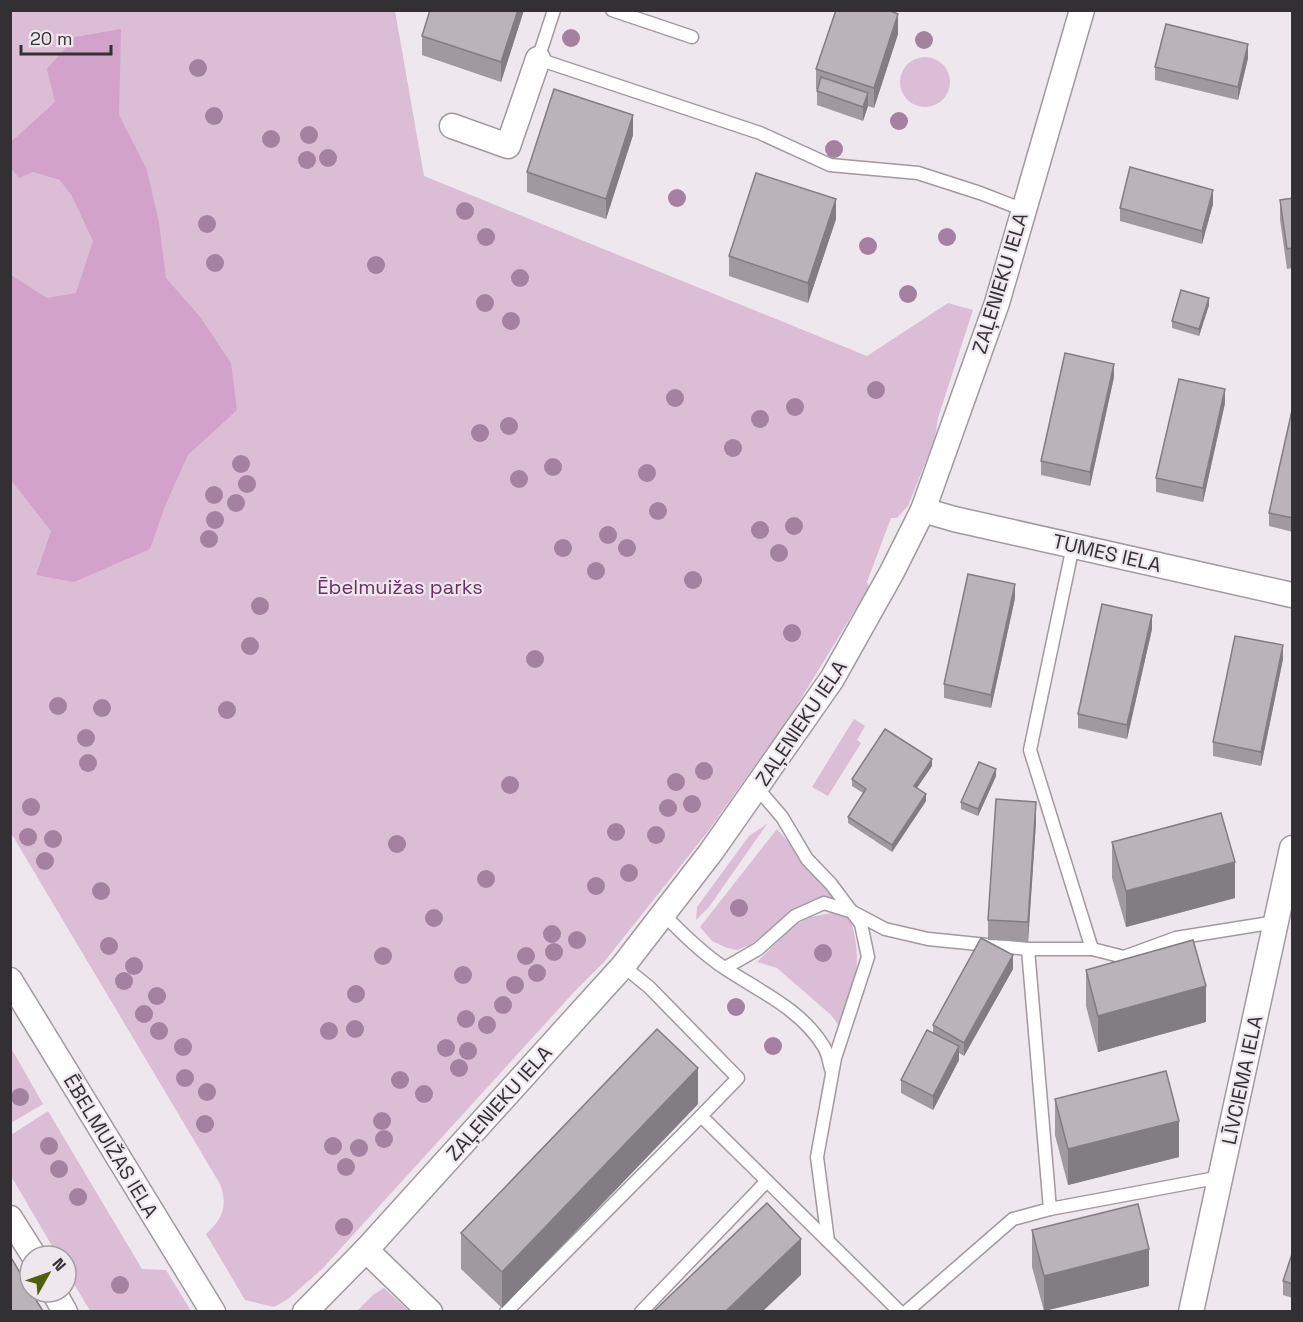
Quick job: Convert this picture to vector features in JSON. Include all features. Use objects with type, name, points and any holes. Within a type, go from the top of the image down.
[{"type":"street","name":"ZAĻENIEKU IELA","points":[[305,1311],[366,1250],[623,966],[711,852],[842,663],[892,572],[922,510],[997,303],[1082,10]]},
{"type":"street","points":[[452,126],[508,146],[538,59]]},
{"type":"street","name":"TUMES IELA","points":[[922,510],[1293,595]]},
{"type":"street","name":"LĪVCIEMA IELA","points":[[1191,1311],[1293,848]]},
{"type":"street","name":"ĒBELMUIŽAS IELA","points":[[10,980],[213,1311]]},
{"type":"street","points":[[10,1218],[26,1244]]},
{"type":"street","points":[[366,1250],[430,1311]]},
{"type":"lane","points":[[554,10],[538,59],[760,133],[830,165],[918,173],[980,192],[1023,210]]},
{"type":"lane","points":[[612,10],[692,37]]},
{"type":"lane","points":[[1073,546],[1030,750],[1092,949]]},
{"type":"lane","points":[[757,788],[782,817],[807,859],[831,884],[861,924],[868,957],[835,1058],[817,1157],[828,1241]]},
{"type":"lane","points":[[725,968],[758,950],[795,916],[824,903],[853,912],[885,929],[928,939],[1028,948],[1092,949],[1124,957],[1176,938],[1276,922]]},
{"type":"lane","points":[[663,914],[725,968],[784,1005],[807,1024],[825,1048],[833,1073]]},
{"type":"lane","points":[[1028,948],[1050,1209]]},
{"type":"lane","points":[[506,1311],[738,1078],[649,987],[623,966]]},
{"type":"lane","points":[[701,1116],[900,1311]]},
{"type":"lane","points":[[906,1311],[1013,1219],[1050,1209],[1221,1177]]},
{"type":"lane","points":[[641,1311],[767,1181]]},
{"type":"green space","name":"Ēbelmuižas parks","points":[[11,11],[395,11],[424,176],[867,356],[948,303],[973,310],[938,418],[935,438],[908,506],[897,518],[891,518],[867,582],[869,587],[791,715],[706,834],[604,962],[322,1269],[288,1299],[274,1307],[245,1300],[206,1234],[220,1217],[224,1205],[220,1184],[11,833]]},
{"type":"green space","points":[[920,57],[930,57],[943,64],[950,77],[950,87],[943,100],[930,107],[920,107],[911,103],[904,96],[900,87],[900,77],[904,68],[911,61]]},
{"type":"green space","points":[[854,719],[865,726],[857,740],[861,743],[828,796],[812,787]]},
{"type":"green space","points":[[767,824],[709,907],[696,920],[697,907],[749,836]]},
{"type":"green space","points":[[777,829],[839,900],[826,898],[797,908],[750,945],[737,950],[712,941],[700,927]]},
{"type":"green space","points":[[837,912],[850,918],[857,961],[853,985],[839,1026],[831,1015],[777,968],[757,962],[792,927],[810,917]]},
{"type":"green space","points":[[11,1048],[43,1104],[10,1123]]},
{"type":"green space","points":[[48,1111],[142,1269],[166,1270],[191,1311],[90,1311],[78,1290],[78,1244],[51,1244],[11,1176],[11,1135]]},
{"type":"green space","points":[[384,1288],[409,1311],[357,1311],[373,1295]]},
{"type":"shaded area","points":[[121,29],[119,115],[147,170],[159,223],[166,278],[201,318],[231,363],[237,410],[188,455],[165,506],[150,549],[74,582],[36,575],[51,531],[11,480],[11,275],[47,298],[76,293],[93,241],[72,196],[60,180],[33,172],[19,178],[11,168],[11,142],[55,102],[47,69],[75,37]]},
{"type":"building","points":[[430,10],[518,10],[501,62],[422,36]]},
{"type":"building","points":[[836,10],[888,10],[898,14],[874,88],[816,69]]},
{"type":"building","points":[[1166,24],[1248,44],[1238,87],[1155,67]]},
{"type":"building","points":[[821,77],[868,93],[863,107],[817,91]]},
{"type":"building","points":[[554,89],[633,115],[606,199],[527,172]]},
{"type":"building","points":[[1130,167],[1213,190],[1202,231],[1120,208]]},
{"type":"building","points":[[756,173],[836,199],[808,283],[729,256]]},
{"type":"building","points":[[1293,198],[1293,248],[1287,249],[1280,200]]},
{"type":"building","points":[[1181,290],[1209,298],[1199,329],[1172,321]]},
{"type":"building","points":[[1065,353],[1114,364],[1090,472],[1041,461]]},
{"type":"building","points":[[1179,379],[1225,389],[1203,488],[1156,478]]},
{"type":"building","points":[[1293,406],[1293,518],[1269,513]]},
{"type":"building","points":[[968,574],[1015,584],[991,695],[944,684]]},
{"type":"building","points":[[1102,604],[1152,615],[1127,725],[1078,714]]},
{"type":"building","points":[[1235,636],[1283,645],[1261,752],[1213,742]]},
{"type":"building","points":[[885,729],[932,759],[914,786],[926,794],[892,845],[848,817],[866,789],[852,779]]},
{"type":"building","points":[[979,762],[996,769],[978,809],[961,802]]},
{"type":"building","points":[[996,799],[1036,802],[1028,922],[988,920]]},
{"type":"building","points":[[1221,813],[1235,862],[1126,891],[1112,842]]},
{"type":"building","points":[[981,938],[1013,955],[964,1043],[933,1025]]},
{"type":"building","points":[[1193,940],[1206,986],[1098,1016],[1086,970]]},
{"type":"building","points":[[657,1029],[698,1068],[502,1272],[461,1233]]},
{"type":"building","points":[[927,1030],[959,1046],[933,1096],[901,1080]]},
{"type":"building","points":[[1166,1071],[1179,1121],[1068,1149],[1055,1099]]},
{"type":"building","points":[[767,1203],[801,1239],[726,1311],[654,1311]]},
{"type":"building","points":[[1138,1204],[1149,1249],[1044,1276],[1032,1230]]},
{"type":"building","points":[[1293,1251],[1293,1284],[1283,1281]]},
{"type":"building","points":[[10,1256],[18,1269],[18,1304],[39,1304],[43,1311],[10,1311]]}]
